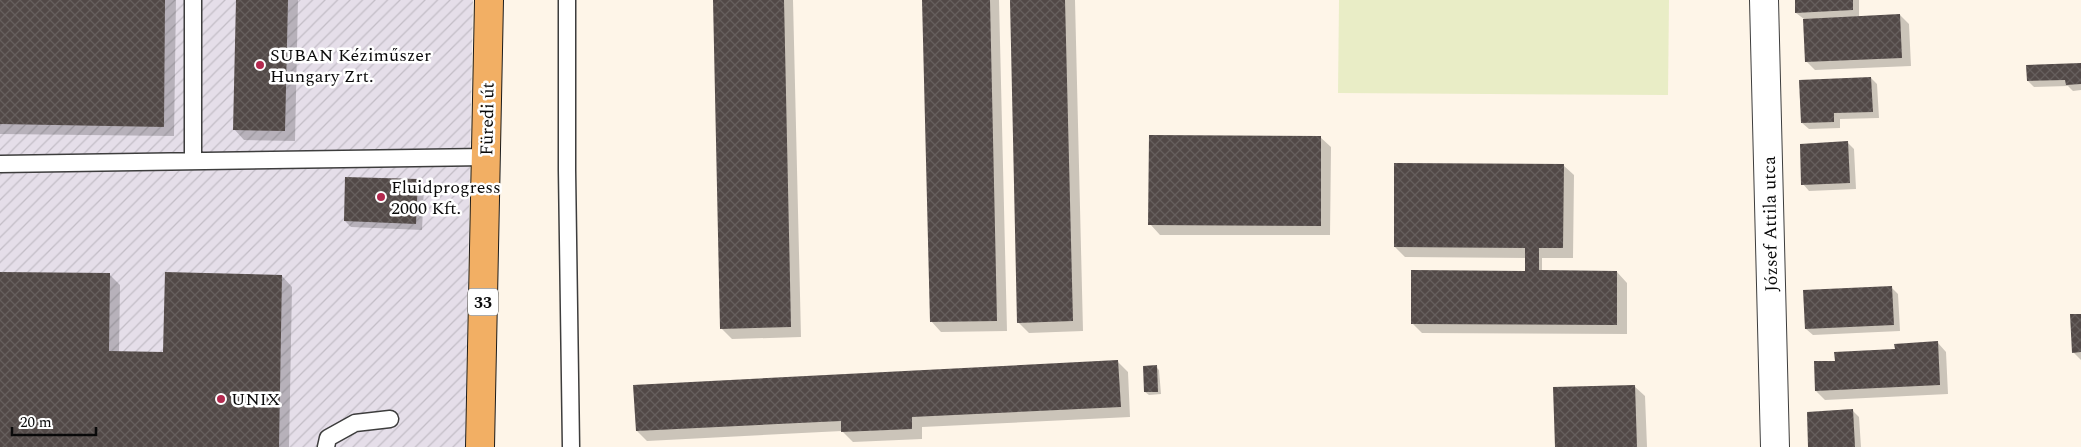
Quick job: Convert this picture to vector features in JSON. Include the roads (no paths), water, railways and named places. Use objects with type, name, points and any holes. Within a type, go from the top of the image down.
[{"type":"main road","name":"Füredi út","points":[[480,447],[489,0]]},
{"type":"street","name":"József Attila utca","points":[[1764,0],[1775,447]]},
{"type":"lane","points":[[193,0],[193,161]]},
{"type":"lane","points":[[567,0],[567,170],[571,447]]},
{"type":"lane","points":[[0,164],[486,157]]},
{"type":"lane","points":[[326,447],[328,438],[355,424],[390,420]]},
{"type":"place","name":"SUBAN Kéziműszer Hungary Zrt.","points":[[260,65]]},
{"type":"place","name":"Fluidprogress 2000 Kft.","points":[[381,197]]},
{"type":"place","name":"UNIX","points":[[221,399]]}]
